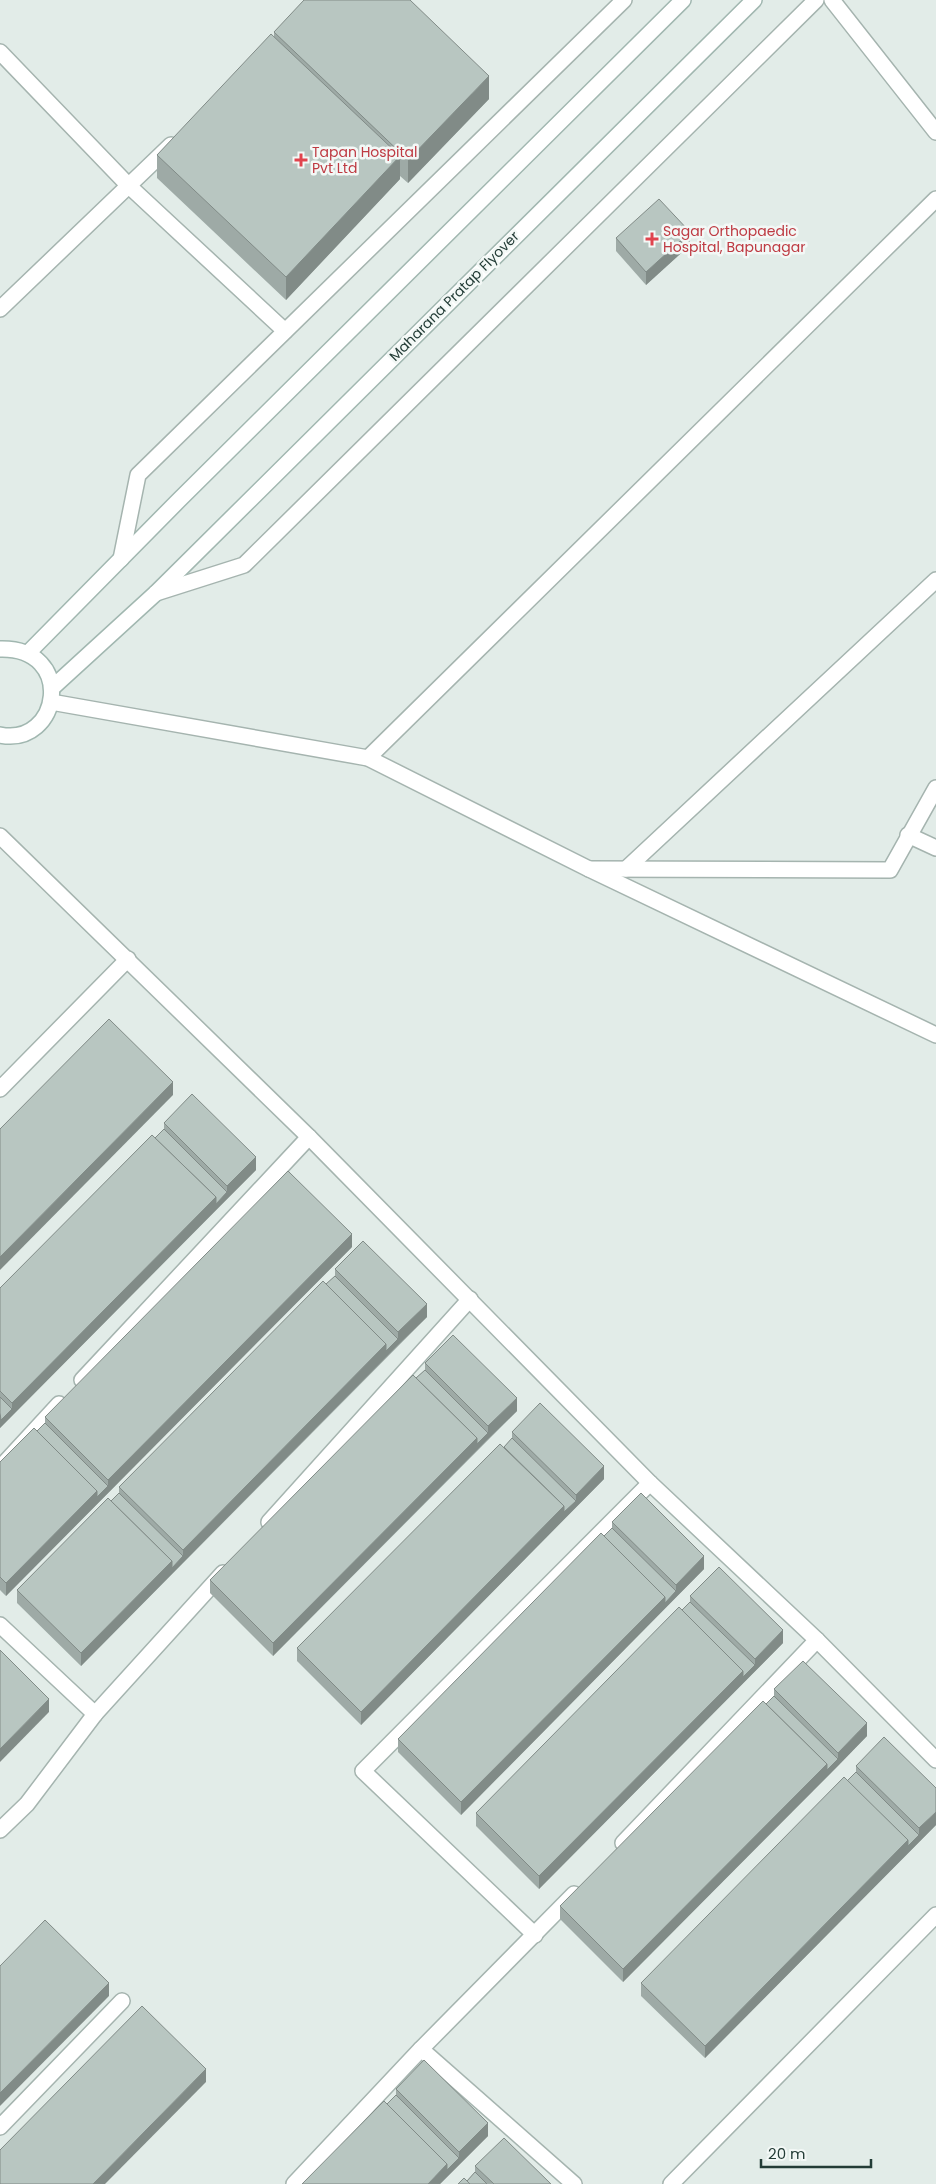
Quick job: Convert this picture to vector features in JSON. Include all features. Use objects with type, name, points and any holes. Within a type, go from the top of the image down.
[{"type":"street","points":[[121,559],[138,475],[624,0]]},
{"type":"street","points":[[28,653],[172,507],[683,0]]},
{"type":"street","name":"Maharana Pratap Flyover","points":[[0,735],[22,734],[36,727],[46,716],[52,695],[754,0]]},
{"type":"street","points":[[156,593],[244,565],[816,0]]},
{"type":"street","points":[[832,0],[936,132]]},
{"type":"street","points":[[0,52],[129,186],[286,331]]},
{"type":"street","points":[[0,309],[185,131]]},
{"type":"street","points":[[368,758],[936,199]]},
{"type":"street","points":[[626,869],[936,580]]},
{"type":"street","points":[[0,649],[14,649],[28,653],[40,662],[48,674],[52,695],[368,758],[589,869],[936,1036]]},
{"type":"street","points":[[589,869],[890,870],[936,788]]},
{"type":"street","points":[[908,835],[936,848]]},
{"type":"street","points":[[0,836],[310,1137],[650,1483],[817,1640],[936,1760]]},
{"type":"street","points":[[0,1090],[128,959]]},
{"type":"street","points":[[0,1468],[310,1137]]},
{"type":"street","points":[[256,1536],[470,1299]]},
{"type":"street","points":[[535,1934],[363,1771],[650,1483]]},
{"type":"street","points":[[0,1830],[27,1804],[95,1714],[236,1558]]},
{"type":"street","points":[[0,1625],[95,1714]]},
{"type":"street","points":[[611,1856],[817,1640]]},
{"type":"street","points":[[294,2184],[421,2049],[583,1884]]},
{"type":"street","points":[[671,2184],[936,1915]]},
{"type":"street","points":[[0,2128],[122,2001]]},
{"type":"street","points":[[421,2049],[574,2184]]},
{"type":"building","points":[[304,0],[410,0],[489,76],[408,160],[274,32]]},
{"type":"building","points":[[271,34],[400,156],[286,277],[157,155]]},
{"type":"building","points":[[659,199],[690,232],[646,272],[616,238]]},
{"type":"building","points":[[109,1019],[173,1082],[0,1257],[0,1129]]},
{"type":"building","points":[[192,1094],[256,1157],[227,1186],[164,1123]]},
{"type":"building","points":[[164,1129],[227,1192],[216,1204],[216,1197],[155,1138]]},
{"type":"building","points":[[152,1135],[216,1197],[12,1403],[0,1391],[0,1288]]},
{"type":"building","points":[[288,1171],[352,1234],[108,1480],[45,1417]]},
{"type":"building","points":[[363,1241],[427,1304],[398,1332],[335,1269]]},
{"type":"building","points":[[335,1276],[398,1339],[386,1351],[386,1344],[326,1284]]},
{"type":"building","points":[[323,1281],[386,1344],[183,1550],[119,1487]]},
{"type":"building","points":[[453,1335],[517,1398],[488,1426],[425,1363]]},
{"type":"building","points":[[425,1370],[488,1433],[477,1444],[477,1438],[416,1378]]},
{"type":"building","points":[[413,1375],[477,1438],[273,1643],[210,1580]]},
{"type":"building","points":[[0,1397],[12,1409],[1,1420],[0,1413]]},
{"type":"building","points":[[540,1403],[604,1466],[576,1495],[512,1432]]},
{"type":"building","points":[[45,1423],[108,1486],[97,1497],[97,1491],[37,1431]]},
{"type":"building","points":[[34,1428],[97,1491],[6,1583],[0,1577],[0,1462]]},
{"type":"building","points":[[512,1438],[576,1501],[564,1512],[564,1506],[504,1447]]},
{"type":"building","points":[[500,1444],[564,1506],[361,1712],[297,1648]]},
{"type":"building","points":[[119,1493],[183,1556],[172,1568],[172,1561],[111,1501]]},
{"type":"building","points":[[641,1493],[704,1556],[676,1585],[612,1522]]},
{"type":"building","points":[[108,1498],[172,1561],[81,1653],[17,1590]]},
{"type":"building","points":[[612,1528],[676,1591],[665,1603],[665,1597],[604,1536]]},
{"type":"building","points":[[601,1533],[665,1597],[461,1802],[398,1739]]},
{"type":"building","points":[[719,1567],[783,1630],[755,1659],[690,1596]]},
{"type":"building","points":[[690,1602],[755,1665],[743,1677],[743,1671],[682,1610]]},
{"type":"building","points":[[679,1607],[743,1671],[539,1876],[476,1813]]},
{"type":"building","points":[[0,1650],[49,1699],[0,1749]]},
{"type":"building","points":[[803,1661],[867,1723],[838,1753],[774,1689]]},
{"type":"building","points":[[774,1696],[838,1759],[827,1770],[827,1764],[766,1704]]},
{"type":"building","points":[[763,1701],[827,1764],[623,1969],[560,1906]]},
{"type":"building","points":[[884,1737],[936,1788],[936,1812],[919,1828],[856,1766]]},
{"type":"building","points":[[856,1772],[919,1835],[908,1846],[908,1840],[847,1781]]},
{"type":"building","points":[[844,1777],[908,1840],[705,2046],[641,1983]]},
{"type":"building","points":[[45,1920],[109,1983],[0,2093],[0,1966]]},
{"type":"building","points":[[142,2006],[206,2069],[93,2184],[0,2184],[0,2150]]},
{"type":"building","points":[[424,2060],[488,2123],[459,2152],[396,2089]]},
{"type":"building","points":[[396,2095],[459,2158],[447,2170],[447,2164],[387,2104]]},
{"type":"building","points":[[384,2101],[447,2164],[428,2184],[302,2184]]},
{"type":"building","points":[[504,2138],[551,2184],[494,2184],[475,2166]]},
{"type":"building","points":[[475,2172],[487,2184],[470,2184],[467,2181]]},
{"type":"building","points":[[464,2178],[470,2184],[458,2184]]},
{"type":"place","name":"Tapan Hospital Pvt Ltd","points":[[301,160]]},
{"type":"place","name":"Sagar Orthopaedic Hospital, Bapunagar","points":[[652,239]]}]
